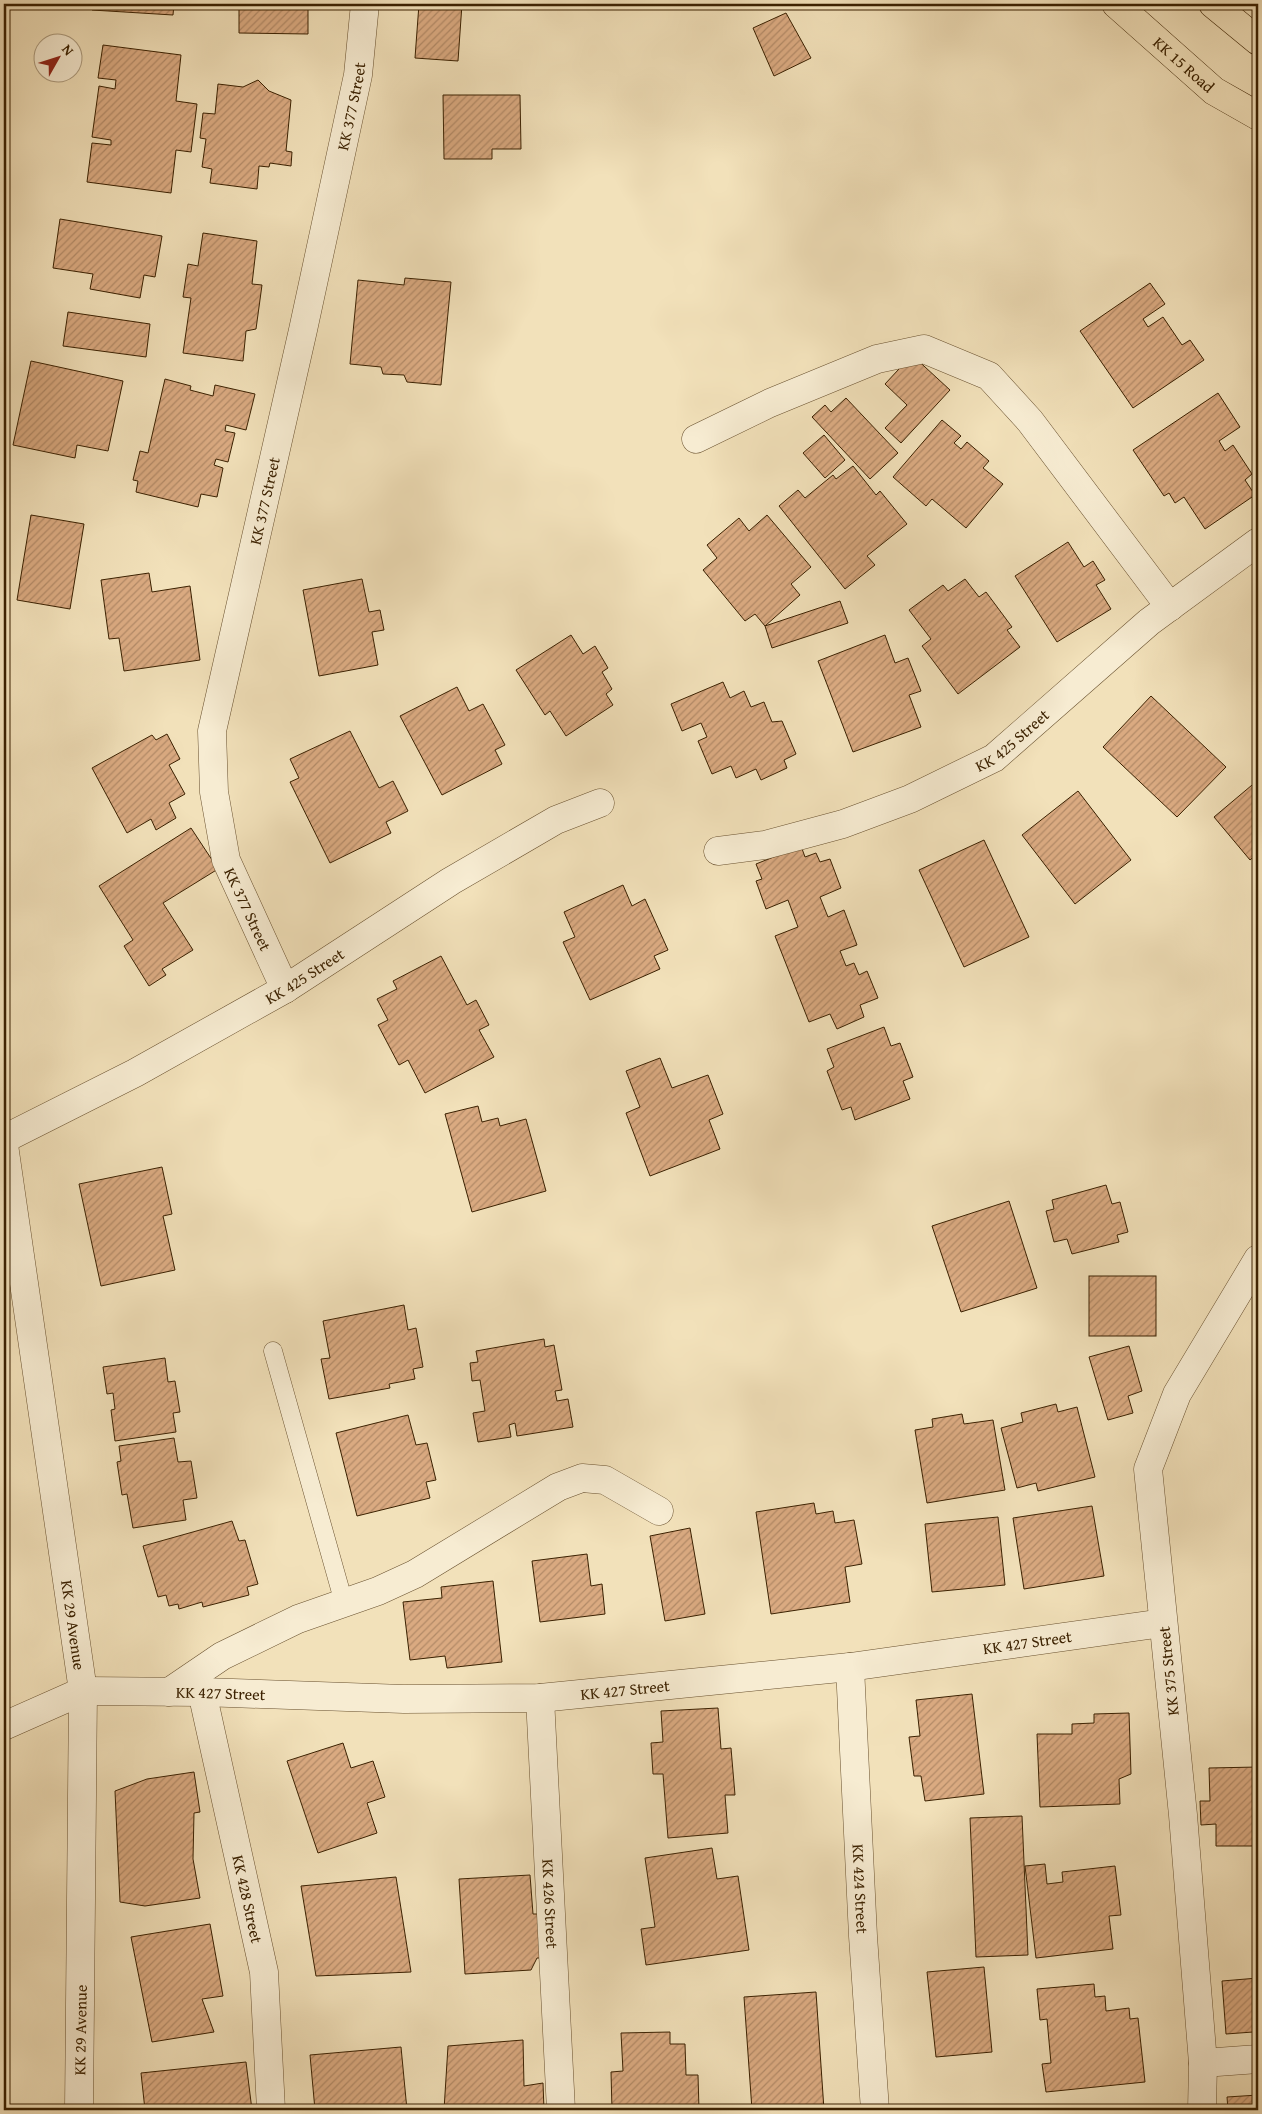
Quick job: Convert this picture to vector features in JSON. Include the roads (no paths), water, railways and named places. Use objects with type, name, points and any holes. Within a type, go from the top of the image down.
[{"type":"highway","name":"KK 15 Road","points":[[1116,4],[1214,91],[1258,116]]},
{"type":"highway","points":[[1213,4],[1258,40]]},
{"type":"street","name":"KK 377 Street","points":[[285,989],[226,860],[214,792],[212,731],[304,330],[358,75],[365,4]]},
{"type":"street","points":[[696,438],[770,403],[876,359],[924,348],[990,376],[1030,421],[1170,607]]},
{"type":"street","name":"KK 425 Street","points":[[718,851],[765,845],[843,824],[910,799],[994,758],[1142,628],[1258,542]]},
{"type":"street","name":"KK 425 Street","points":[[4,1139],[135,1073],[285,989],[459,876],[556,820],[600,803]]},
{"type":"street","name":"KK 29 Avenue","points":[[4,1145],[83,1691],[79,2110]]},
{"type":"street","name":"KK 375 Street","points":[[1202,2110],[1203,2063],[1183,1815],[1148,1468],[1178,1394],[1258,1259]]},
{"type":"street","points":[[169,1692],[222,1656],[298,1619],[378,1591],[415,1574],[558,1487],[582,1478],[605,1480],[659,1511]]},
{"type":"street","name":"KK 427 Street","points":[[83,1691],[202,1692],[404,1699],[540,1698],[850,1667],[1163,1623]]},
{"type":"street","name":"KK 424 Street","points":[[850,1667],[863,1936],[875,2110]]},
{"type":"street","points":[[4,1726],[83,1691]]},
{"type":"street","name":"KK 428 Street","points":[[202,1692],[264,1972],[271,2110]]},
{"type":"street","name":"KK 426 Street","points":[[540,1698],[561,2110]]},
{"type":"street","points":[[1203,2063],[1258,2059]]},
{"type":"lane","points":[[272,1351],[344,1603]]}]
